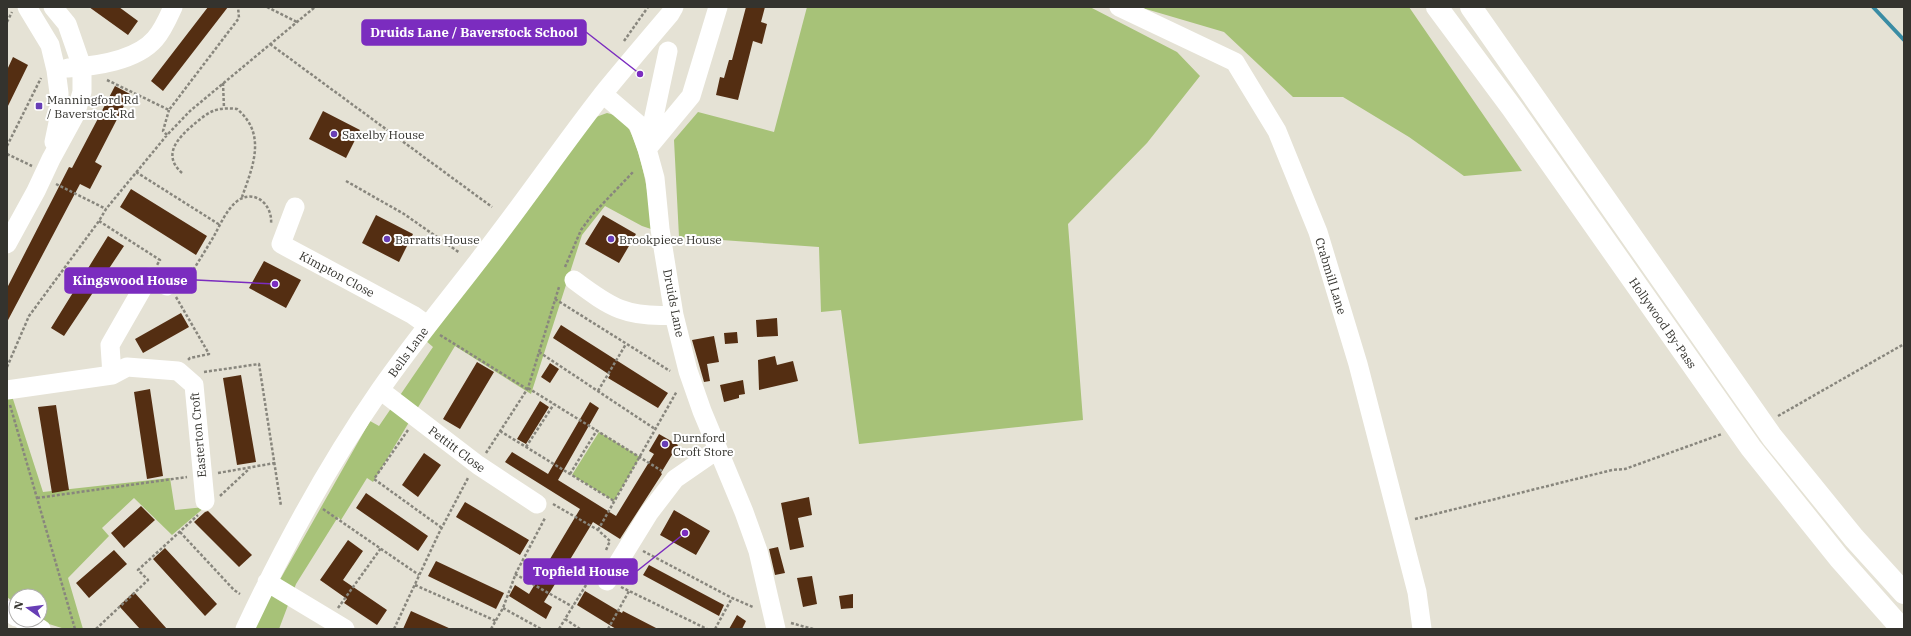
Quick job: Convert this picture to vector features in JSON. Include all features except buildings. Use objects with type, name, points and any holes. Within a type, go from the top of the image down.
[{"type":"highway","name":"Hollywood By-Pass","points":[[1437,7],[1512,108],[1738,429],[1839,558],[1902,629]]},
{"type":"highway","name":"Hollywood By-Pass","points":[[1471,7],[1761,422],[1854,538],[1904,593]]},
{"type":"street","points":[[27,7],[50,45],[59,93],[59,118],[46,170]]},
{"type":"street","points":[[7,244],[77,109],[82,92],[82,67],[67,24],[53,7]]},
{"type":"street","points":[[54,62],[82,67],[126,58],[142,50],[155,40],[173,7]]},
{"type":"street","points":[[603,94],[670,14],[674,7]]},
{"type":"street","points":[[648,149],[692,96],[718,7]]},
{"type":"street","name":"Crabmill Lane","points":[[1119,7],[1235,62],[1277,131],[1318,232],[1358,364],[1417,592],[1422,629]]},
{"type":"street","points":[[648,149],[668,51]]},
{"type":"street","name":"Druids Lane","points":[[603,94],[638,124],[648,149],[655,178],[660,229],[674,315],[688,371],[717,450],[744,512],[758,551],[775,624]]},
{"type":"street","name":"Bells Lane","points":[[246,629],[267,582],[311,501],[380,390],[434,330],[500,233],[603,94]]},
{"type":"street","points":[[281,244],[295,207]]},
{"type":"street","name":"Kimpton Close","points":[[281,244],[413,315],[434,330]]},
{"type":"street","points":[[112,375],[110,344],[149,277],[172,292]]},
{"type":"street","points":[[565,279],[599,299],[626,312],[656,316],[674,315]]},
{"type":"street","points":[[8,396],[112,375],[127,367],[180,373]]},
{"type":"street","name":"Easterton Croft","points":[[180,373],[194,385],[202,475],[208,503]]},
{"type":"street","name":"Pettitt Close","points":[[380,390],[478,465],[546,509]]},
{"type":"street","points":[[607,581],[649,513],[675,479],[717,450]]},
{"type":"street","points":[[267,582],[338,624]]},
{"type":"path","points":[[7,22],[15,7]]},
{"type":"path","points":[[167,135],[163,131],[169,110],[239,18],[238,7]]},
{"type":"path","points":[[267,7],[297,22]]},
{"type":"path","points":[[7,367],[29,316],[99,221],[106,209],[167,135],[190,111],[315,7]]},
{"type":"path","points":[[270,44],[492,207]]},
{"type":"path","points":[[7,146],[54,62]]},
{"type":"path","points":[[100,63],[105,78],[169,110]]},
{"type":"path","points":[[223,83],[224,108]]},
{"type":"path","points":[[180,373],[190,358],[209,354],[172,292],[234,204],[242,197],[256,149],[253,132],[247,117],[237,109],[224,108],[212,111],[199,120],[184,133],[174,145],[172,155],[174,166],[182,172]]},
{"type":"path","points":[[7,154],[46,170],[106,209]]},
{"type":"path","points":[[394,629],[465,483],[528,389],[555,299],[565,279],[573,246],[581,230],[592,215],[634,171]]},
{"type":"path","points":[[136,172],[220,225]]},
{"type":"path","points":[[346,181],[404,214],[460,253]]},
{"type":"path","points":[[242,197],[252,196],[269,206],[271,217],[269,235],[281,244]]},
{"type":"path","points":[[99,221],[160,260],[149,277]]},
{"type":"path","points":[[555,299],[670,372]]},
{"type":"path","points":[[434,330],[675,479]]},
{"type":"path","points":[[598,391],[626,344]]},
{"type":"path","points":[[1761,422],[1781,415],[1904,344]]},
{"type":"path","points":[[539,352],[655,429]]},
{"type":"path","points":[[180,373],[259,364],[281,506]]},
{"type":"path","points":[[598,530],[677,391]]},
{"type":"path","points":[[8,396],[75,629]]},
{"type":"path","points":[[526,448],[554,404]]},
{"type":"path","points":[[416,418],[374,479],[442,528]]},
{"type":"path","points":[[1399,524],[1612,470],[1625,469],[1738,429]]},
{"type":"path","points":[[570,474],[597,430]]},
{"type":"path","points":[[500,432],[614,501]]},
{"type":"path","points":[[37,498],[202,475],[275,463]]},
{"type":"path","points":[[96,629],[148,580],[138,570],[180,532],[208,503],[251,467]]},
{"type":"path","points":[[311,501],[420,575]]},
{"type":"path","points":[[491,629],[503,608],[515,574],[546,509],[598,530],[610,540],[604,552]]},
{"type":"path","points":[[180,532],[234,590],[240,594]]},
{"type":"path","points":[[630,544],[732,598],[753,607]]},
{"type":"path","points":[[338,624],[381,548]]},
{"type":"path","points":[[559,629],[595,570],[607,581],[707,629]]},
{"type":"path","points":[[515,574],[573,607]]},
{"type":"path","points":[[415,585],[496,621]]},
{"type":"path","points":[[608,629],[629,592]]},
{"type":"path","points":[[715,629],[732,598]]},
{"type":"path","points":[[503,608],[541,629]]},
{"type":"path","points":[[565,619],[580,629]]},
{"type":"path","points":[[775,624],[813,629]]},
{"type":"green space","points":[[807,7],[1090,7],[1177,52],[1200,76],[1147,143],[1068,224],[1083,420],[859,444],[841,310],[821,312],[819,247],[679,237],[674,140],[698,112],[774,132]]},
{"type":"green space","points":[[1139,7],[1409,7],[1522,171],[1464,176],[1409,137],[1343,97],[1293,97],[1224,32]]},
{"type":"green space","points":[[607,113],[619,117],[627,125],[633,138],[643,169],[654,230],[642,226],[605,206],[582,235],[531,394],[455,346],[373,482],[367,478],[341,520],[338,517],[296,584],[279,629],[255,629],[265,606],[370,421],[379,426],[433,347],[425,340],[596,117]]},
{"type":"green space","points":[[7,396],[12,396],[43,492],[170,478],[175,510],[205,507],[172,535],[134,498],[102,528],[109,536],[68,578],[83,629],[65,629],[48,624],[48,588],[8,588],[8,598]]},
{"type":"green space","points":[[599,432],[640,457],[614,501],[572,475]]},
{"type":"waterway","points":[[1873,7],[1904,40]]},
{"type":"place","name":"Druids Lane / Baverstock School","points":[[640,74]]},
{"type":"place","name":"Manningford Rd / Baverstock Rd","points":[[39,106]]},
{"type":"place","name":"Saxelby House","points":[[334,134]]},
{"type":"place","name":"Barratts House","points":[[387,239]]},
{"type":"place","name":"Brookpiece House","points":[[611,239]]},
{"type":"place","name":"Kingswood House","points":[[275,284]]},
{"type":"place","name":"Durnford Croft Store","points":[[665,444]]},
{"type":"place","name":"Topfield House","points":[[685,533]]}]
